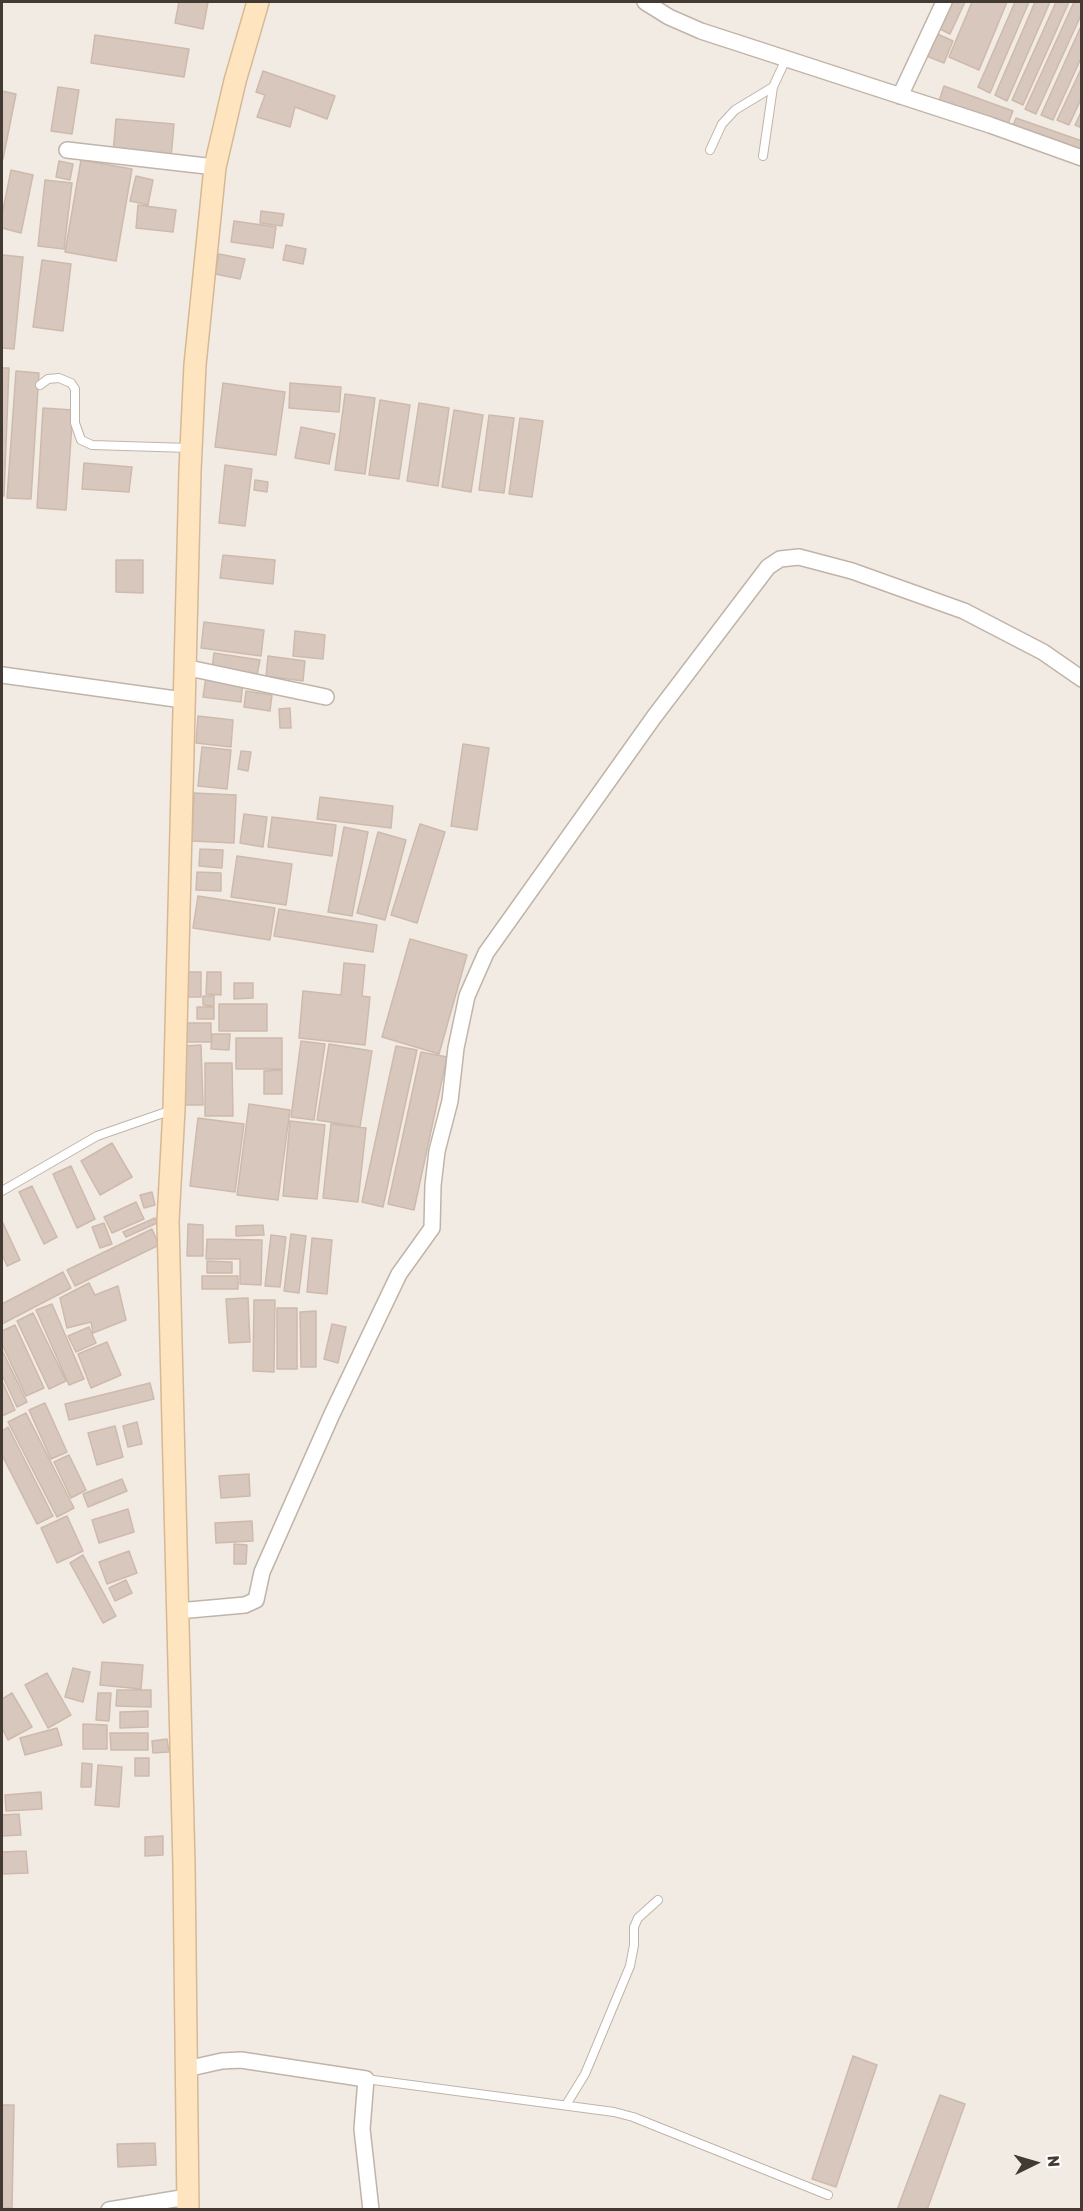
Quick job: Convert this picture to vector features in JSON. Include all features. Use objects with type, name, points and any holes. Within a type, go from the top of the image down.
[{"type":"main road","points":[[187,2203],[178,1611],[168,1221],[174,1109],[191,448],[195,365],[215,167],[235,81],[258,2]]},
{"type":"street","points":[[645,2],[669,17],[701,31],[1082,158]]},
{"type":"street","points":[[900,96],[944,2]]},
{"type":"street","points":[[67,150],[215,167]]},
{"type":"street","points":[[178,1611],[245,1605],[256,1600],[262,1572],[332,1414],[399,1274],[432,1228],[437,1151],[450,1101],[456,1048],[466,996],[486,953],[654,717],[768,567],[780,559],[799,557],[852,571],[964,610],[1043,652],[1082,679]]},
{"type":"street","points":[[184,667],[326,697]]},
{"type":"street","points":[[2,675],[183,700]]},
{"type":"street","points":[[186,2069],[222,2061],[241,2060],[366,2079],[362,2129],[371,2210]]},
{"type":"street","points":[[109,2210],[187,2203]]},
{"type":"lane","points":[[763,156],[773,87],[786,59]]},
{"type":"lane","points":[[710,150],[722,124],[735,110],[773,87]]},
{"type":"lane","points":[[40,384],[48,379],[59,378],[71,383],[75,389],[75,423],[81,440],[92,445],[191,448]]},
{"type":"lane","points":[[2,1191],[97,1136],[174,1109]]},
{"type":"lane","points":[[566,2104],[585,2074],[626,1975],[638,1918],[658,1900]]},
{"type":"lane","points":[[366,2079],[566,2104],[633,2117],[828,2195]]},
{"type":"building","points":[[179,2],[208,2],[203,29],[175,23]]},
{"type":"building","points":[[946,2],[965,2],[950,34],[934,26]]},
{"type":"building","points":[[972,2],[1007,2],[979,70],[949,57]]},
{"type":"building","points":[[1015,2],[1029,2],[990,93],[978,87]]},
{"type":"building","points":[[1035,2],[1050,2],[1007,101],[995,95]]},
{"type":"building","points":[[1056,2],[1069,2],[1023,105],[1012,100]]},
{"type":"building","points":[[1074,2],[1082,2],[1082,13],[1036,114],[1025,109]]},
{"type":"building","points":[[1082,24],[1082,56],[1053,120],[1041,115]]},
{"type":"building","points":[[933,32],[953,41],[944,63],[924,55]]},
{"type":"building","points":[[95,35],[189,49],[184,77],[91,63]]},
{"type":"building","points":[[1082,67],[1082,97],[1069,125],[1057,120]]},
{"type":"building","points":[[263,71],[335,96],[327,119],[295,107],[290,127],[257,117],[265,95],[256,92]]},
{"type":"building","points":[[944,86],[1013,111],[1006,129],[938,104]]},
{"type":"building","points":[[58,87],[79,90],[72,134],[51,131]]},
{"type":"building","points":[[2,91],[16,94],[3,159],[2,159]]},
{"type":"building","points":[[1082,110],[1082,128],[1075,125]]},
{"type":"building","points":[[1016,118],[1082,141],[1082,155],[1011,130]]},
{"type":"building","points":[[116,119],[174,124],[171,158],[113,153]]},
{"type":"building","points":[[81,160],[132,169],[116,261],[65,252]]},
{"type":"building","points":[[59,161],[73,164],[70,180],[56,177]]},
{"type":"building","points":[[11,170],[33,175],[21,233],[2,228],[2,215]]},
{"type":"building","points":[[136,176],[153,180],[148,205],[130,201]]},
{"type":"building","points":[[45,180],[72,183],[64,249],[38,246]]},
{"type":"building","points":[[138,205],[176,210],[173,232],[136,228]]},
{"type":"building","points":[[261,211],[284,214],[282,226],[260,223]]},
{"type":"building","points":[[234,221],[276,227],[273,248],[231,242]]},
{"type":"building","points":[[286,245],[306,249],[303,264],[283,260]]},
{"type":"building","points":[[219,254],[245,259],[240,279],[215,274]]},
{"type":"building","points":[[2,255],[23,257],[14,349],[2,348]]},
{"type":"building","points":[[42,260],[71,264],[63,331],[33,327]]},
{"type":"building","points":[[2,368],[9,368],[4,496],[2,496]]},
{"type":"building","points":[[16,371],[39,373],[31,499],[7,498]]},
{"type":"building","points":[[223,383],[285,392],[276,455],[215,447]]},
{"type":"building","points":[[290,383],[341,387],[339,412],[289,408]]},
{"type":"building","points":[[345,394],[375,398],[365,474],[335,470]]},
{"type":"building","points":[[380,400],[410,405],[399,479],[369,475]]},
{"type":"building","points":[[419,403],[449,408],[438,486],[407,481]]},
{"type":"building","points":[[43,408],[73,410],[66,510],[37,508]]},
{"type":"building","points":[[454,410],[483,415],[471,492],[442,487]]},
{"type":"building","points":[[489,415],[514,418],[504,493],[479,490]]},
{"type":"building","points":[[520,418],[543,421],[532,497],[509,494]]},
{"type":"building","points":[[301,427],[335,434],[329,464],[295,458]]},
{"type":"building","points":[[84,463],[132,467],[129,492],[82,489]]},
{"type":"building","points":[[225,465],[252,469],[245,526],[219,523]]},
{"type":"building","points":[[255,480],[268,482],[267,492],[254,490]]},
{"type":"building","points":[[223,555],[275,560],[273,584],[220,578]]},
{"type":"building","points":[[116,560],[143,560],[143,593],[116,592]]},
{"type":"building","points":[[204,622],[264,630],[261,656],[201,648]]},
{"type":"building","points":[[295,631],[325,635],[323,659],[293,656]]},
{"type":"building","points":[[214,653],[260,660],[257,675],[212,668]]},
{"type":"building","points":[[268,656],[305,661],[303,681],[266,676]]},
{"type":"building","points":[[206,677],[243,681],[241,702],[203,697]]},
{"type":"building","points":[[246,691],[272,695],[270,711],[244,707]]},
{"type":"building","points":[[290,708],[291,728],[280,728],[279,709]]},
{"type":"building","points":[[198,716],[233,720],[231,747],[196,743]]},
{"type":"building","points":[[463,744],[489,748],[477,830],[451,826]]},
{"type":"building","points":[[202,747],[231,750],[227,789],[198,786]]},
{"type":"building","points":[[241,751],[251,752],[248,771],[238,769]]},
{"type":"building","points":[[194,793],[236,795],[234,843],[192,841]]},
{"type":"building","points":[[320,797],[393,806],[391,828],[317,819]]},
{"type":"building","points":[[244,814],[267,817],[263,847],[240,843]]},
{"type":"building","points":[[272,817],[336,825],[332,856],[268,847]]},
{"type":"building","points":[[420,824],[445,832],[417,923],[391,915]]},
{"type":"building","points":[[344,827],[368,832],[352,916],[328,912]]},
{"type":"building","points":[[378,832],[406,840],[385,920],[357,913]]},
{"type":"building","points":[[200,849],[223,850],[222,868],[199,866]]},
{"type":"building","points":[[237,856],[292,864],[286,905],[231,897]]},
{"type":"building","points":[[197,872],[221,873],[221,891],[196,890]]},
{"type":"building","points":[[198,896],[275,908],[270,940],[193,928]]},
{"type":"building","points":[[279,909],[377,925],[373,952],[274,936]]},
{"type":"building","points":[[410,939],[467,955],[439,1054],[382,1037]]},
{"type":"building","points":[[344,963],[365,965],[362,996],[370,997],[365,1045],[299,1038],[303,991],[341,995]]},
{"type":"building","points":[[188,972],[201,972],[201,997],[187,997]]},
{"type":"building","points":[[207,972],[221,972],[221,995],[206,994]]},
{"type":"building","points":[[234,983],[253,983],[253,998],[234,999]]},
{"type":"building","points":[[203,996],[214,996],[214,1006],[203,1005]]},
{"type":"building","points":[[219,1004],[267,1004],[267,1031],[219,1031]]},
{"type":"building","points":[[197,1007],[214,1007],[214,1019],[197,1019]]},
{"type":"building","points":[[186,1023],[211,1023],[211,1042],[186,1042]]},
{"type":"building","points":[[212,1034],[230,1034],[229,1050],[211,1049]]},
{"type":"building","points":[[236,1038],[282,1038],[282,1069],[236,1069]]},
{"type":"building","points":[[301,1041],[325,1044],[314,1120],[291,1117]]},
{"type":"building","points":[[329,1044],[372,1051],[360,1127],[317,1120]]},
{"type":"building","points":[[201,1045],[203,1105],[185,1105],[184,1046]]},
{"type":"building","points":[[396,1046],[417,1050],[383,1207],[362,1202]]},
{"type":"building","points":[[421,1052],[447,1057],[414,1210],[388,1204]]},
{"type":"building","points":[[205,1063],[232,1063],[233,1116],[205,1116]]},
{"type":"building","points":[[282,1070],[282,1094],[264,1094],[264,1071]]},
{"type":"building","points":[[249,1104],[290,1110],[278,1200],[237,1195]]},
{"type":"building","points":[[198,1118],[244,1124],[235,1192],[190,1186]]},
{"type":"building","points":[[290,1121],[325,1125],[317,1199],[283,1196]]},
{"type":"building","points":[[331,1124],[366,1128],[358,1202],[323,1198]]},
{"type":"building","points":[[112,1143],[132,1177],[100,1195],[81,1161]]},
{"type":"building","points":[[71,1166],[95,1219],[77,1228],[53,1174]]},
{"type":"building","points":[[32,1186],[57,1237],[44,1244],[19,1192]]},
{"type":"building","points":[[152,1192],[155,1205],[144,1208],[140,1195]]},
{"type":"building","points":[[136,1202],[144,1219],[112,1233],[104,1217]]},
{"type":"building","points":[[155,1218],[157,1223],[126,1237],[123,1232]]},
{"type":"building","points":[[2,1221],[20,1260],[7,1266],[2,1254]]},
{"type":"building","points":[[104,1223],[112,1244],[100,1248],[92,1227]]},
{"type":"building","points":[[188,1224],[203,1225],[203,1256],[187,1256]]},
{"type":"building","points":[[263,1225],[264,1235],[236,1236],[236,1226]]},
{"type":"building","points":[[152,1229],[159,1245],[75,1286],[67,1270]]},
{"type":"building","points":[[291,1234],[306,1236],[299,1293],[284,1291]]},
{"type":"building","points":[[271,1235],[286,1237],[280,1287],[265,1286]]},
{"type":"building","points":[[312,1238],[332,1240],[327,1294],[307,1292]]},
{"type":"building","points":[[207,1239],[262,1240],[261,1285],[240,1284],[240,1259],[206,1259]]},
{"type":"building","points":[[207,1261],[232,1262],[232,1273],[207,1273]]},
{"type":"building","points":[[63,1272],[71,1288],[2,1324],[2,1304]]},
{"type":"building","points":[[202,1276],[238,1276],[238,1289],[202,1289]]},
{"type":"building","points":[[89,1283],[95,1295],[118,1286],[126,1320],[93,1333],[91,1322],[67,1328],[60,1298]]},
{"type":"building","points":[[248,1298],[250,1342],[229,1343],[226,1299]]},
{"type":"building","points":[[254,1300],[275,1300],[274,1372],[253,1371]]},
{"type":"building","points":[[52,1304],[84,1379],[69,1385],[36,1310]]},
{"type":"building","points":[[277,1308],[297,1308],[297,1369],[277,1369]]},
{"type":"building","points":[[316,1311],[316,1367],[301,1367],[300,1312]]},
{"type":"building","points":[[33,1313],[66,1381],[49,1389],[17,1321]]},
{"type":"building","points":[[332,1324],[346,1327],[338,1363],[324,1359]]},
{"type":"building","points":[[15,1325],[44,1388],[26,1396],[2,1344],[2,1331]]},
{"type":"building","points":[[89,1327],[96,1343],[76,1352],[68,1336]]},
{"type":"building","points":[[107,1342],[121,1375],[91,1388],[78,1354]]},
{"type":"building","points":[[2,1350],[27,1402],[17,1407],[2,1375]]},
{"type":"building","points":[[2,1381],[15,1410],[2,1416]]},
{"type":"building","points":[[150,1383],[154,1399],[69,1420],[65,1404]]},
{"type":"building","points":[[45,1403],[67,1452],[51,1459],[29,1410]]},
{"type":"building","points":[[26,1413],[74,1508],[57,1517],[8,1422]]},
{"type":"building","points":[[137,1422],[142,1444],[128,1447],[123,1426]]},
{"type":"building","points":[[115,1426],[123,1457],[97,1465],[88,1433]]},
{"type":"building","points":[[8,1427],[53,1516],[37,1524],[2,1455],[2,1431]]},
{"type":"building","points":[[69,1455],[86,1490],[71,1498],[54,1462]]},
{"type":"building","points":[[249,1474],[250,1496],[221,1498],[219,1476]]},
{"type":"building","points":[[122,1479],[127,1491],[88,1507],[83,1494]]},
{"type":"building","points":[[128,1509],[134,1532],[99,1543],[92,1520]]},
{"type":"building","points":[[67,1516],[83,1551],[57,1563],[41,1528]]},
{"type":"building","points":[[252,1521],[253,1541],[216,1543],[215,1523]]},
{"type":"building","points":[[234,1544],[247,1545],[246,1564],[234,1564]]},
{"type":"building","points":[[129,1551],[137,1573],[107,1584],[99,1562]]},
{"type":"building","points":[[83,1555],[116,1616],[103,1623],[70,1563]]},
{"type":"building","points":[[126,1580],[132,1593],[115,1601],[109,1588]]},
{"type":"building","points":[[102,1662],[143,1665],[141,1689],[100,1685]]},
{"type":"building","points":[[73,1668],[90,1672],[83,1702],[65,1697]]},
{"type":"building","points":[[47,1673],[71,1715],[48,1728],[25,1685]]},
{"type":"building","points":[[117,1690],[151,1690],[151,1707],[116,1706]]},
{"type":"building","points":[[12,1693],[32,1727],[8,1740],[2,1728],[2,1699]]},
{"type":"building","points":[[98,1693],[111,1693],[109,1721],[96,1720]]},
{"type":"building","points":[[148,1711],[148,1727],[120,1728],[120,1712]]},
{"type":"building","points":[[83,1724],[107,1725],[107,1749],[83,1749]]},
{"type":"building","points":[[57,1728],[62,1745],[25,1755],[20,1738]]},
{"type":"building","points":[[110,1733],[148,1733],[148,1750],[111,1750]]},
{"type":"building","points":[[167,1739],[169,1752],[153,1753],[152,1741]]},
{"type":"building","points":[[135,1758],[149,1758],[149,1776],[135,1776]]},
{"type":"building","points":[[82,1763],[92,1764],[91,1787],[81,1787]]},
{"type":"building","points":[[98,1765],[122,1767],[119,1807],[95,1805]]},
{"type":"building","points":[[41,1792],[42,1809],[6,1811],[5,1795]]},
{"type":"building","points":[[19,1814],[21,1835],[2,1836],[2,1815]]},
{"type":"building","points":[[163,1836],[163,1855],[145,1856],[145,1837]]},
{"type":"building","points":[[26,1851],[28,1873],[2,1874],[2,1852]]},
{"type":"building","points":[[853,2056],[877,2065],[836,2187],[812,2179]]},
{"type":"building","points":[[940,2095],[965,2104],[927,2210],[897,2210]]},
{"type":"building","points":[[2,2105],[14,2105],[12,2208],[2,2208]]},
{"type":"building","points":[[155,2143],[156,2165],[118,2167],[117,2144]]}]
